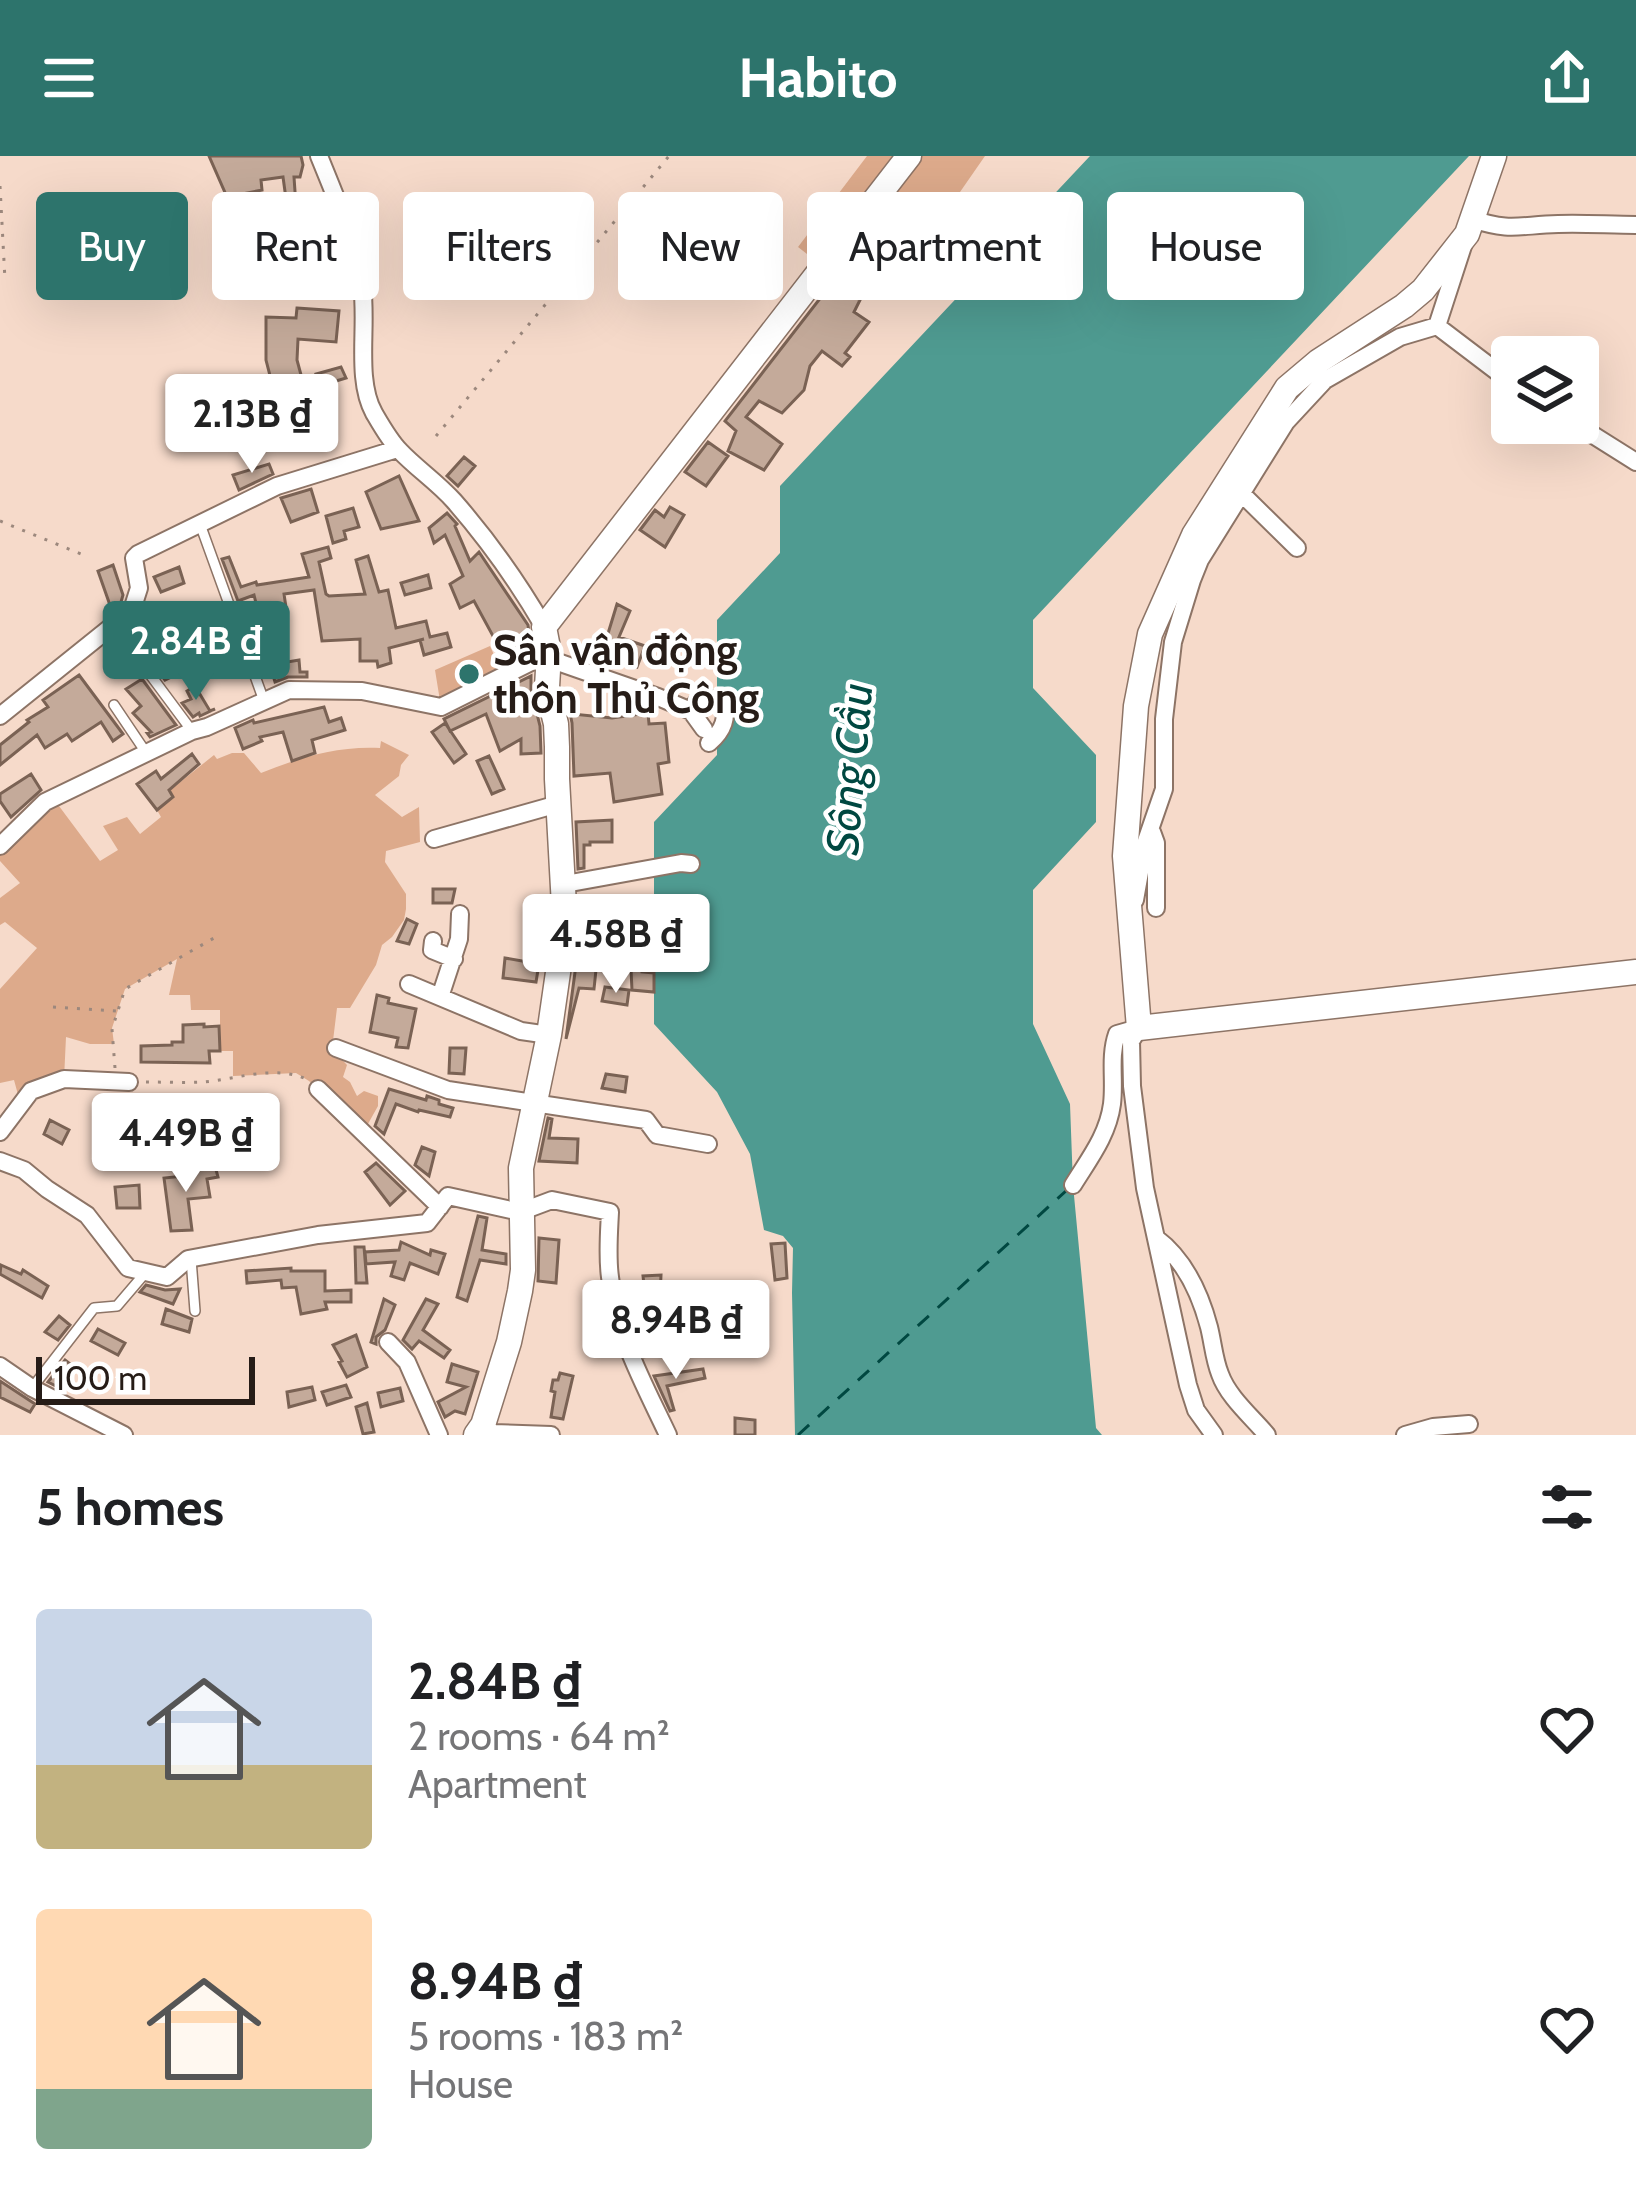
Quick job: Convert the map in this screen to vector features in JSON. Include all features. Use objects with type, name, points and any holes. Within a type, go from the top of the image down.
[{"type":"street","points":[[319,156],[343,214],[362,281],[366,392],[373,412],[397,449],[452,499],[488,542],[544,627],[556,724],[565,924],[549,1035],[521,1168],[523,1270],[518,1305],[479,1430],[551,1435]]},
{"type":"street","points":[[544,627],[909,156]]},
{"type":"street","points":[[1437,326],[1494,156]]},
{"type":"street","points":[[1470,226],[1636,225]]},
{"type":"street","points":[[1132,919],[1145,844],[1164,789],[1164,719],[1173,642],[1194,535],[1288,388],[1414,298],[1470,226]]},
{"type":"street","points":[[1437,326],[1491,366]]},
{"type":"street","points":[[1214,1435],[1196,1410],[1188,1385],[1145,1188],[1132,1086],[1131,1041],[1139,1028],[1125,856],[1136,706],[1150,634],[1286,422],[1325,380],[1400,338],[1437,326]]},
{"type":"street","points":[[1599,439],[1636,462]]},
{"type":"street","points":[[0,716],[131,610],[139,588],[134,558],[277,486],[397,449]]},
{"type":"street","points":[[1241,493],[1297,548]]},
{"type":"street","points":[[0,846],[45,802],[289,690],[362,691],[442,707],[549,656],[691,711],[707,736],[721,733],[726,712],[723,699],[706,699],[691,711]]},
{"type":"street","points":[[434,839],[558,804]]},
{"type":"street","points":[[1151,832],[1156,843],[1156,908]]},
{"type":"street","points":[[565,884],[691,864]]},
{"type":"street","points":[[440,997],[459,939],[460,914]]},
{"type":"street","points":[[433,941],[432,950],[454,959]]},
{"type":"street","points":[[1073,1184],[1106,1131],[1117,1034],[1636,972]]},
{"type":"street","points":[[409,984],[521,1031],[549,1035]]},
{"type":"street","points":[[336,1048],[448,1090],[646,1120],[657,1135],[708,1144]]},
{"type":"street","points":[[0,1132],[31,1090],[64,1079],[122,1082]]},
{"type":"street","points":[[318,1089],[440,1207]]},
{"type":"street","points":[[0,1161],[24,1170],[88,1214],[128,1268],[167,1277],[188,1259],[318,1235],[427,1223],[448,1196],[520,1212],[552,1200],[610,1212],[610,1278],[628,1351],[668,1435]]},
{"type":"street","points":[[1156,1238],[1176,1252],[1194,1288],[1227,1388],[1267,1435]]},
{"type":"street","points":[[628,1351],[728,1334]]},
{"type":"street","points":[[388,1342],[407,1362],[439,1435]]},
{"type":"street","points":[[0,1366],[32,1388],[124,1435]]},
{"type":"street","points":[[1405,1435],[1469,1424]]},
{"type":"lane","points":[[200,524],[264,701]]},
{"type":"lane","points":[[115,626],[192,731]]},
{"type":"lane","points":[[114,705],[147,754]]},
{"type":"lane","points":[[191,1259],[195,1311]]},
{"type":"lane","points":[[32,1388],[94,1308],[117,1306],[146,1271]]},
{"type":"path","points":[[436,436],[670,156]]},
{"type":"path","points":[[0,186],[5,280]]},
{"type":"path","points":[[0,521],[86,556]]},
{"type":"path","points":[[221,934],[125,989],[112,1029],[122,1082],[208,1082],[296,1073],[318,1089]]},
{"type":"path","points":[[53,1007],[118,1011]]},
{"type":"shaded area","points":[[867,156],[985,156],[960,192],[840,192]]},
{"type":"shaded area","points":[[490,646],[503,675],[441,707],[435,670]]},
{"type":"shaded area","points":[[381,741],[409,755],[399,776],[375,795],[402,817],[419,807],[420,842],[386,851],[385,862],[406,894],[404,920],[382,945],[376,965],[350,1008],[337,1008],[332,1049],[347,1065],[343,1077],[357,1096],[364,1091],[378,1096],[378,1106],[364,1131],[296,1073],[233,1076],[233,1051],[220,1051],[220,1010],[191,1010],[190,995],[169,995],[177,959],[125,989],[112,1028],[114,1044],[66,1037],[64,1079],[20,1102],[14,1080],[0,1083],[0,989],[37,948],[5,922],[0,925],[0,898],[20,883],[0,861],[0,846],[53,798],[100,861],[118,850],[103,826],[127,817],[140,834],[161,817],[157,810],[173,797],[169,791],[214,755],[217,759],[244,753],[261,773],[319,754],[380,748]]},
{"type":"water","name":"Sông Cầu","points":[[1090,156],[1469,156],[1033,620],[1033,688],[1096,755],[1096,822],[1033,890],[1033,1024],[1070,1104],[1096,1428],[1102,1435],[795,1435],[793,1248],[783,1236],[764,1230],[750,1154],[717,1092],[654,1024],[654,822],[717,755],[717,620],[780,553],[780,486],[955,300],[1083,300],[1083,192],[1056,192]]},
{"type":"building","points":[[209,156],[301,156],[295,192],[285,192],[283,177],[261,180],[262,190],[225,192]]},
{"type":"building","points":[[819,300],[860,300],[854,312],[869,322],[845,353],[850,357],[842,366],[822,351],[810,366],[804,390],[782,413],[759,401],[746,417],[782,444],[764,470],[728,451],[736,431],[725,421]]},
{"type":"building","points":[[297,308],[339,311],[336,342],[298,339],[297,360],[304,386],[274,391],[266,360],[266,317],[296,318]]},
{"type":"building","points":[[341,367],[346,378],[320,386],[316,374]]},
{"type":"building","points":[[708,442],[728,456],[706,486],[685,472]]},
{"type":"building","points":[[464,457],[475,466],[458,486],[447,476]]},
{"type":"building","points":[[269,464],[273,474],[239,490],[233,475]]},
{"type":"building","points":[[399,476],[419,521],[381,529],[366,492]]},
{"type":"building","points":[[311,489],[318,512],[291,522],[281,498]]},
{"type":"building","points":[[670,507],[684,515],[665,547],[640,530],[655,510],[664,517]]},
{"type":"building","points":[[353,508],[359,527],[344,531],[346,539],[333,543],[326,516]]},
{"type":"building","points":[[447,513],[457,524],[470,561],[479,552],[528,625],[531,648],[503,662],[474,601],[460,608],[450,584],[463,576],[445,535],[434,543],[429,528]]},
{"type":"building","points":[[328,547],[331,558],[319,562],[326,594],[365,594],[356,560],[368,556],[379,592],[388,590],[396,628],[426,621],[430,637],[447,633],[451,647],[424,655],[420,640],[389,648],[391,663],[378,667],[377,661],[360,661],[360,639],[322,641],[314,590],[284,594],[287,614],[270,617],[273,638],[265,640],[254,595],[238,601],[222,559],[229,557],[241,587],[309,577],[302,554]]},
{"type":"building","points":[[113,565],[123,595],[111,608],[98,571]]},
{"type":"building","points":[[179,567],[184,583],[161,592],[154,577]]},
{"type":"building","points":[[428,575],[431,588],[405,595],[401,583]]},
{"type":"building","points":[[617,604],[630,611],[619,637],[645,646],[637,667],[611,656],[607,666],[599,663]]},
{"type":"building","points":[[156,609],[162,621],[144,631],[159,651],[186,634],[201,662],[165,680],[128,630]]},
{"type":"building","points":[[299,660],[300,672],[307,672],[307,677],[275,682],[270,665]]},
{"type":"building","points":[[79,675],[123,734],[113,741],[101,722],[72,741],[67,734],[45,748],[37,735],[0,765],[0,745],[48,707],[43,700]]},
{"type":"building","points":[[531,676],[541,753],[521,754],[521,739],[500,751],[486,714],[450,731],[444,719]]},
{"type":"building","points":[[142,679],[176,725],[150,737],[147,733],[151,732],[133,713],[141,706],[126,689]]},
{"type":"building","points":[[195,686],[210,711],[215,709],[200,716],[199,713],[193,717],[182,703],[191,699],[187,691]]},
{"type":"building","points":[[565,689],[573,690],[572,714],[612,718],[648,713],[649,724],[665,723],[669,762],[658,764],[662,794],[614,802],[610,773],[574,776]]},
{"type":"building","points":[[324,707],[329,722],[341,718],[345,730],[312,740],[315,753],[292,761],[283,732],[260,737],[262,741],[243,749],[235,728],[253,720]]},
{"type":"building","points":[[445,723],[466,754],[454,763],[432,732]]},
{"type":"building","points":[[192,754],[199,764],[169,790],[173,797],[157,810],[137,784],[156,771],[161,779]]},
{"type":"building","points":[[489,756],[504,789],[492,794],[477,761]]},
{"type":"building","points":[[31,774],[41,790],[11,817],[0,794]]},
{"type":"building","points":[[612,820],[612,842],[584,845],[584,868],[578,869],[576,822]]},
{"type":"building","points":[[433,889],[455,889],[452,903],[433,903]]},
{"type":"building","points":[[407,919],[417,924],[409,944],[397,941]]},
{"type":"building","points":[[631,932],[644,933],[642,972],[654,973],[654,992],[632,990],[630,949],[602,950],[601,938],[631,938]]},
{"type":"building","points":[[578,950],[598,951],[594,989],[579,988],[566,1039]]},
{"type":"building","points":[[505,958],[539,964],[536,982],[503,978]]},
{"type":"building","points":[[605,987],[629,990],[627,1005],[602,1001]]},
{"type":"building","points":[[377,995],[389,998],[388,1003],[416,1009],[408,1048],[396,1047],[398,1038],[370,1032]]},
{"type":"building","points":[[183,1025],[219,1026],[220,1051],[209,1051],[210,1063],[141,1062],[141,1046],[183,1042]]},
{"type":"building","points":[[450,1048],[466,1048],[464,1074],[449,1073]]},
{"type":"building","points":[[606,1074],[627,1077],[625,1092],[602,1088]]},
{"type":"building","points":[[389,1089],[439,1100],[453,1108],[450,1117],[396,1104],[384,1134],[375,1126]]},
{"type":"building","points":[[548,1118],[552,1119],[549,1138],[578,1139],[577,1163],[539,1161]]},
{"type":"building","points":[[50,1120],[69,1130],[62,1144],[44,1134]]},
{"type":"building","points":[[137,1141],[163,1144],[162,1159],[135,1158]]},
{"type":"building","points":[[422,1147],[435,1152],[429,1176],[415,1165]]},
{"type":"building","points":[[376,1163],[405,1191],[390,1205],[365,1172]]},
{"type":"building","points":[[215,1166],[218,1177],[207,1179],[210,1197],[188,1199],[192,1230],[171,1231],[164,1178],[194,1175],[192,1169]]},
{"type":"building","points":[[139,1185],[140,1208],[117,1208],[115,1187]]},
{"type":"building","points":[[478,1216],[487,1218],[482,1250],[506,1254],[506,1264],[480,1260],[467,1301],[457,1297]]},
{"type":"building","points":[[539,1238],[559,1240],[556,1283],[538,1281]]},
{"type":"building","points":[[401,1242],[430,1255],[431,1250],[445,1254],[438,1274],[410,1263],[404,1280],[391,1276],[395,1262],[366,1264],[365,1252],[399,1250]]},
{"type":"building","points":[[785,1243],[787,1278],[775,1280],[771,1244]]},
{"type":"building","points":[[355,1247],[364,1247],[367,1283],[356,1283]]},
{"type":"building","points":[[1,1265],[21,1274],[23,1270],[48,1286],[42,1298],[0,1274]]},
{"type":"building","points":[[246,1271],[325,1271],[325,1291],[351,1290],[351,1302],[325,1302],[327,1309],[301,1314],[296,1287],[282,1288],[281,1280],[247,1283]]},
{"type":"building","points":[[661,1275],[659,1319],[648,1320],[643,1276]]},
{"type":"building","points":[[146,1285],[180,1289],[173,1304],[140,1292]]},
{"type":"building","points":[[384,1299],[395,1305],[376,1344],[371,1342]]},
{"type":"building","points":[[426,1299],[438,1304],[423,1330],[450,1350],[444,1358],[419,1341],[412,1349],[403,1340]]},
{"type":"building","points":[[166,1309],[192,1319],[189,1332],[162,1324]]},
{"type":"building","points":[[59,1316],[70,1325],[58,1340],[45,1332]]},
{"type":"building","points":[[98,1329],[125,1343],[118,1355],[91,1341]]},
{"type":"building","points":[[356,1335],[367,1367],[347,1377],[333,1345]]},
{"type":"building","points":[[65,1360],[74,1367],[60,1388],[48,1382]]},
{"type":"building","points":[[452,1364],[478,1372],[465,1414],[455,1411],[445,1417],[438,1402],[466,1387],[447,1382]]},
{"type":"building","points":[[703,1369],[705,1378],[667,1386],[674,1410],[670,1411],[654,1376]]},
{"type":"building","points":[[560,1373],[573,1376],[563,1419],[551,1417],[553,1380]]},
{"type":"building","points":[[0,1381],[35,1404],[30,1412],[0,1397]]},
{"type":"building","points":[[346,1385],[351,1397],[327,1405],[322,1392]]},
{"type":"building","points":[[312,1387],[315,1400],[289,1407],[287,1392]]},
{"type":"building","points":[[400,1388],[403,1401],[381,1407],[378,1393]]},
{"type":"building","points":[[367,1403],[374,1432],[363,1434],[356,1407]]},
{"type":"building","points":[[735,1418],[755,1420],[755,1435],[735,1435]]},
{"type":"ferry route","points":[[798,1435],[1067,1190]]},
{"type":"place","name":"Sân vận động thôn Thủ Công","points":[[469,674]]}]
